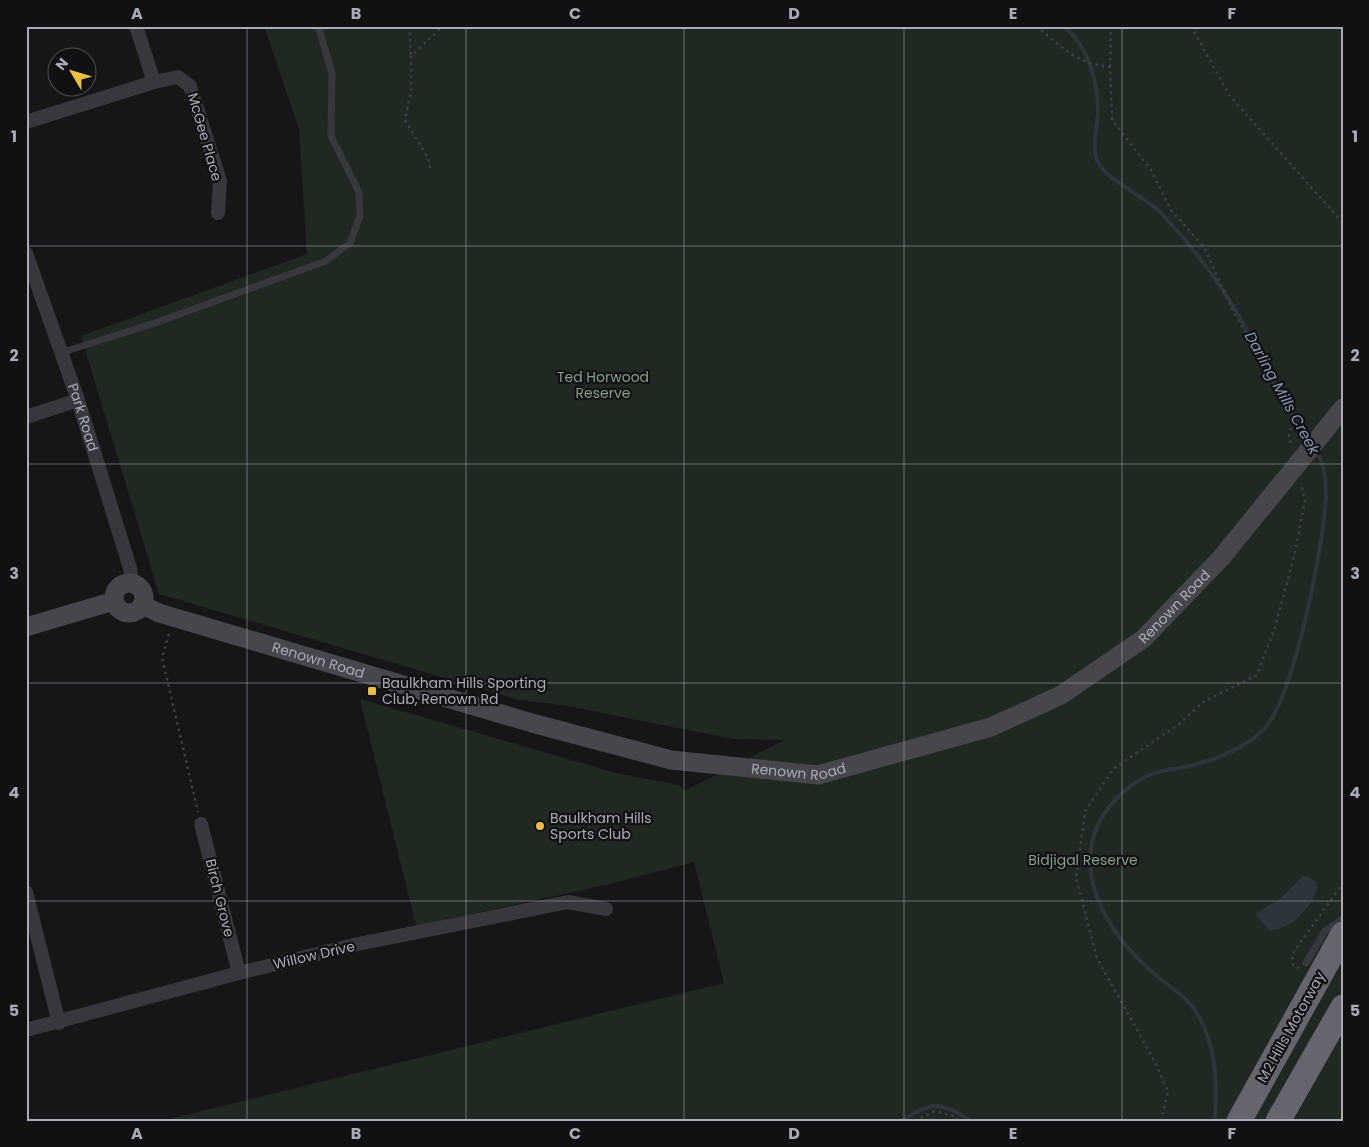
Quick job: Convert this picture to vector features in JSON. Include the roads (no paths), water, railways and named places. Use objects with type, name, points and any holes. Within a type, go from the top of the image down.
[{"type":"highway","name":"M2 Hills Motorway","points":[[1239,1121],[1343,934]]},
{"type":"highway","points":[[1278,1121],[1343,1007]]},
{"type":"main road","name":"Renown Road","points":[[142,605],[169,616],[522,721],[671,760],[818,775],[991,727],[1061,695],[1143,638],[1221,558],[1343,408]]},
{"type":"main road","points":[[132,583],[143,591],[142,605],[135,612],[120,610],[114,602],[114,596],[118,587],[132,583]]},
{"type":"main road","points":[[26,627],[114,602]]},
{"type":"street","points":[[136,26],[154,82]]},
{"type":"street","name":"McGee Place","points":[[26,122],[154,82],[178,77],[190,86],[220,181],[218,213]]},
{"type":"street","name":"Park Road","points":[[26,253],[59,353],[78,400],[130,568],[132,583]]},
{"type":"street","points":[[26,417],[78,400]]},
{"type":"street","name":"Birch Grove","points":[[201,824],[239,973]]},
{"type":"street","points":[[26,892],[59,1023]]},
{"type":"street","name":"Willow Drive","points":[[26,1030],[59,1023],[239,973],[358,944],[568,902],[606,908]]},
{"type":"lane","points":[[59,353],[155,323],[326,261],[350,243],[360,216],[359,192],[331,136],[332,73],[318,26]]},
{"type":"lane","points":[[1306,963],[1325,931],[1343,919]]},
{"type":"waterway","name":"Darling Mills Creek","points":[[1064,26],[1079,44],[1094,76],[1098,99],[1095,136],[1097,160],[1102,168],[1117,182],[1154,206],[1206,266],[1244,325],[1283,399],[1309,441]]},
{"type":"waterway","name":"Darling Mills Creek","points":[[1215,1121],[1214,1065],[1212,1051],[1203,1024],[1186,1000],[1137,957],[1112,927],[1102,910],[1095,892],[1090,854],[1094,835],[1103,816],[1109,807],[1134,784],[1157,772],[1199,764],[1229,753],[1256,737],[1274,714],[1295,659],[1312,590],[1323,528],[1326,493],[1325,478],[1322,464],[1316,451]]},
{"type":"waterway","points":[[901,1121],[920,1110],[936,1106],[952,1110],[971,1121]]},
{"type":"place","name":"Baulkham Hills Sporting Club, Renown Rd","points":[[372,691]]},
{"type":"place","name":"Baulkham Hills Sports Club","points":[[540,826]]},
{"type":"park label","name":"Ted Horwood Reserve","points":[[603,386]]},
{"type":"park label","name":"Bidjigal Reserve","points":[[1083,860]]}]
